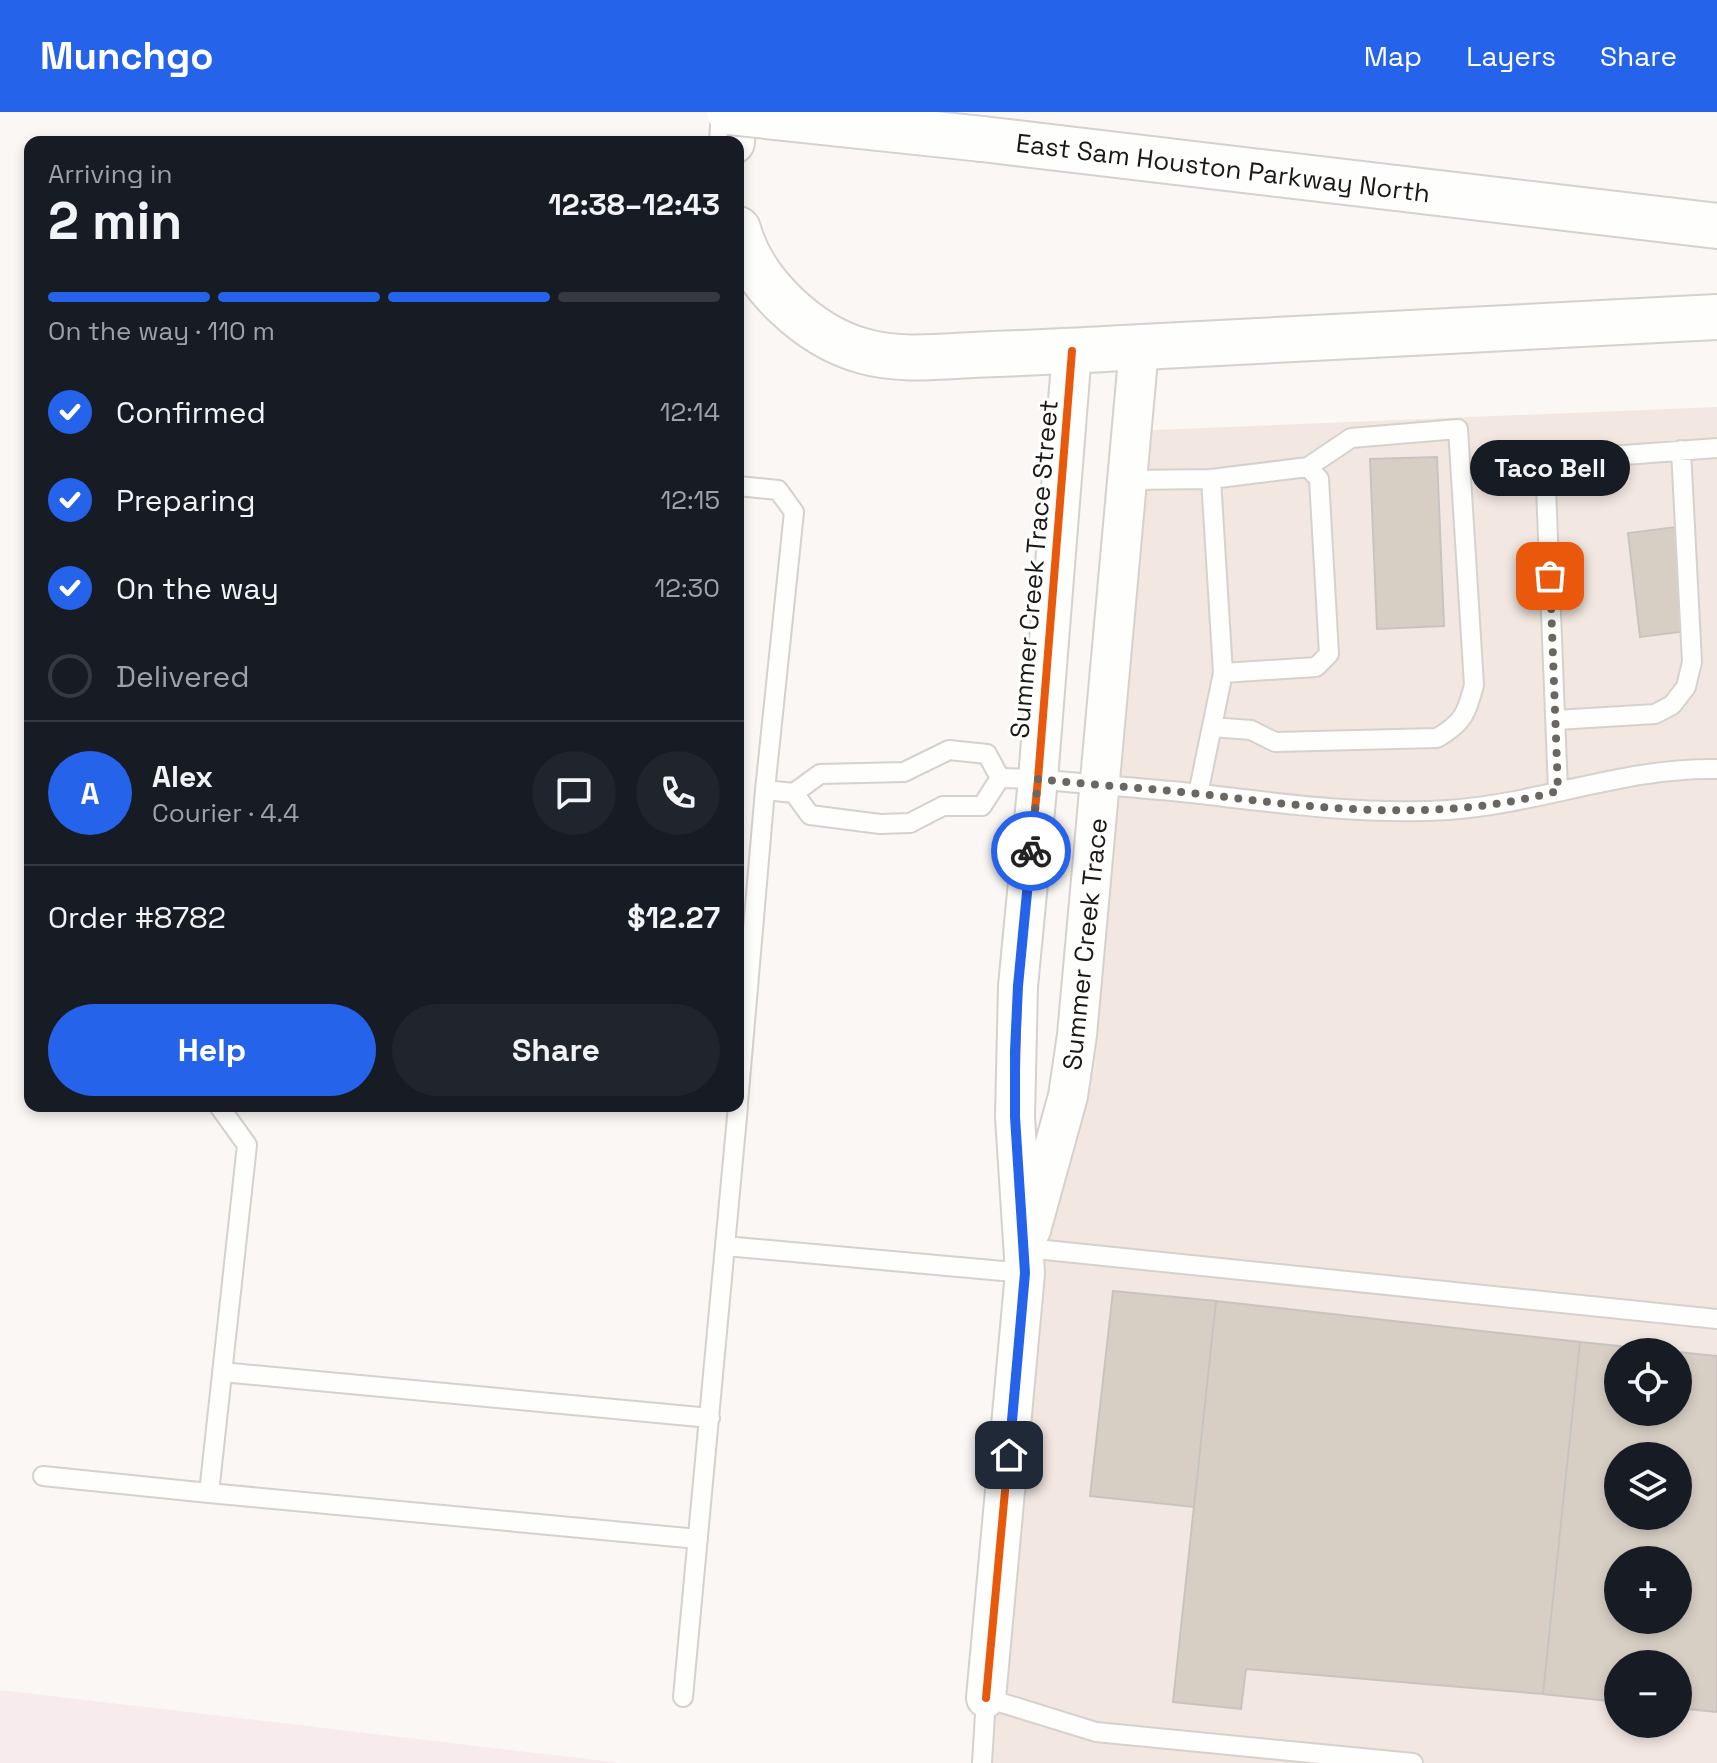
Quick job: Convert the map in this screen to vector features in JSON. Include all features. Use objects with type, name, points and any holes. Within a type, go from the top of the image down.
[{"type":"main road","name":"East Sam Houston Parkway North","points":[[732,112],[1717,226]]},
{"type":"main road","points":[[732,112],[732,136]]},
{"type":"main road","points":[[744,242],[768,283],[788,306],[832,340],[866,352],[904,357],[1139,348],[1717,317]]},
{"type":"street","name":"Summer Creek Trace","points":[[1026,1261],[1068,1096],[1079,1022],[1139,348]]},
{"type":"street","name":"Summer Creek Trace Street","points":[[986,1698],[1026,1261],[1015,1117],[1018,986],[1072,351]]},
{"type":"lane","points":[[1127,480],[1211,479],[1308,467],[1351,438],[1458,429],[1474,685],[1467,710],[1455,728],[1437,738],[1275,742],[1251,730],[1212,727]]},
{"type":"lane","points":[[1558,791],[1545,461],[1717,448]]},
{"type":"lane","points":[[1556,720],[1655,714],[1672,705],[1686,687],[1692,662],[1681,450]]},
{"type":"lane","points":[[1223,673],[1316,667],[1329,654],[1319,479],[1308,467]]},
{"type":"lane","points":[[1198,794],[1223,673],[1211,479]]},
{"type":"lane","points":[[744,487],[778,490],[794,512],[765,790],[744,1035]]},
{"type":"lane","points":[[765,790],[794,793],[820,774],[904,772],[949,750],[987,754],[1000,778]]},
{"type":"lane","points":[[1000,778],[1198,794],[1279,805],[1397,811],[1451,810],[1530,799],[1592,782],[1656,772],[1717,769]]},
{"type":"lane","points":[[794,793],[810,815],[880,824],[910,823],[943,806],[982,806],[1000,778]]},
{"type":"lane","points":[[209,1493],[247,1145],[223,1112]]},
{"type":"lane","points":[[683,1697],[737,1112]]},
{"type":"lane","points":[[725,1246],[1026,1261],[1717,1319]]},
{"type":"lane","points":[[222,1372],[710,1418]]},
{"type":"lane","points":[[43,1476],[698,1539]]},
{"type":"lane","points":[[982,1763],[986,1698],[1096,1732],[1413,1763]]},
{"type":"shaded area","points":[[1717,407],[1717,1763],[982,1763],[1054,1154],[1131,431]]},
{"type":"shaded area","points":[[0,1690],[621,1763],[0,1763]]},
{"type":"building","points":[[1437,457],[1444,626],[1377,629],[1370,459]]},
{"type":"building","points":[[1676,527],[1688,631],[1640,637],[1628,533]]},
{"type":"building","points":[[1113,1291],[1216,1301],[1194,1507],[1090,1496]]},
{"type":"building","points":[[1216,1301],[1580,1342],[1543,1694],[1246,1669],[1241,1709],[1173,1702]]},
{"type":"building","points":[[1580,1342],[1604,1344],[1604,1426],[1692,1426],[1692,1353],[1717,1356],[1717,1712],[1692,1709],[1692,1650],[1604,1650],[1604,1701],[1543,1694]]},
{"type":"cycle path","points":[[986,1698],[1025,1273],[1015,1117],[1018,986],[1072,351]]},
{"type":"way so far","points":[[1031,851],[1038,779],[1279,805],[1397,811],[1451,810],[1530,799],[1558,791],[1550,576]]},
{"type":"place","name":"Taco Bell","points":[[1550,576]]},
{"type":"route","points":[[1009,1455],[1026,1248],[1015,1117],[1015,1051],[1031,851]]}]
